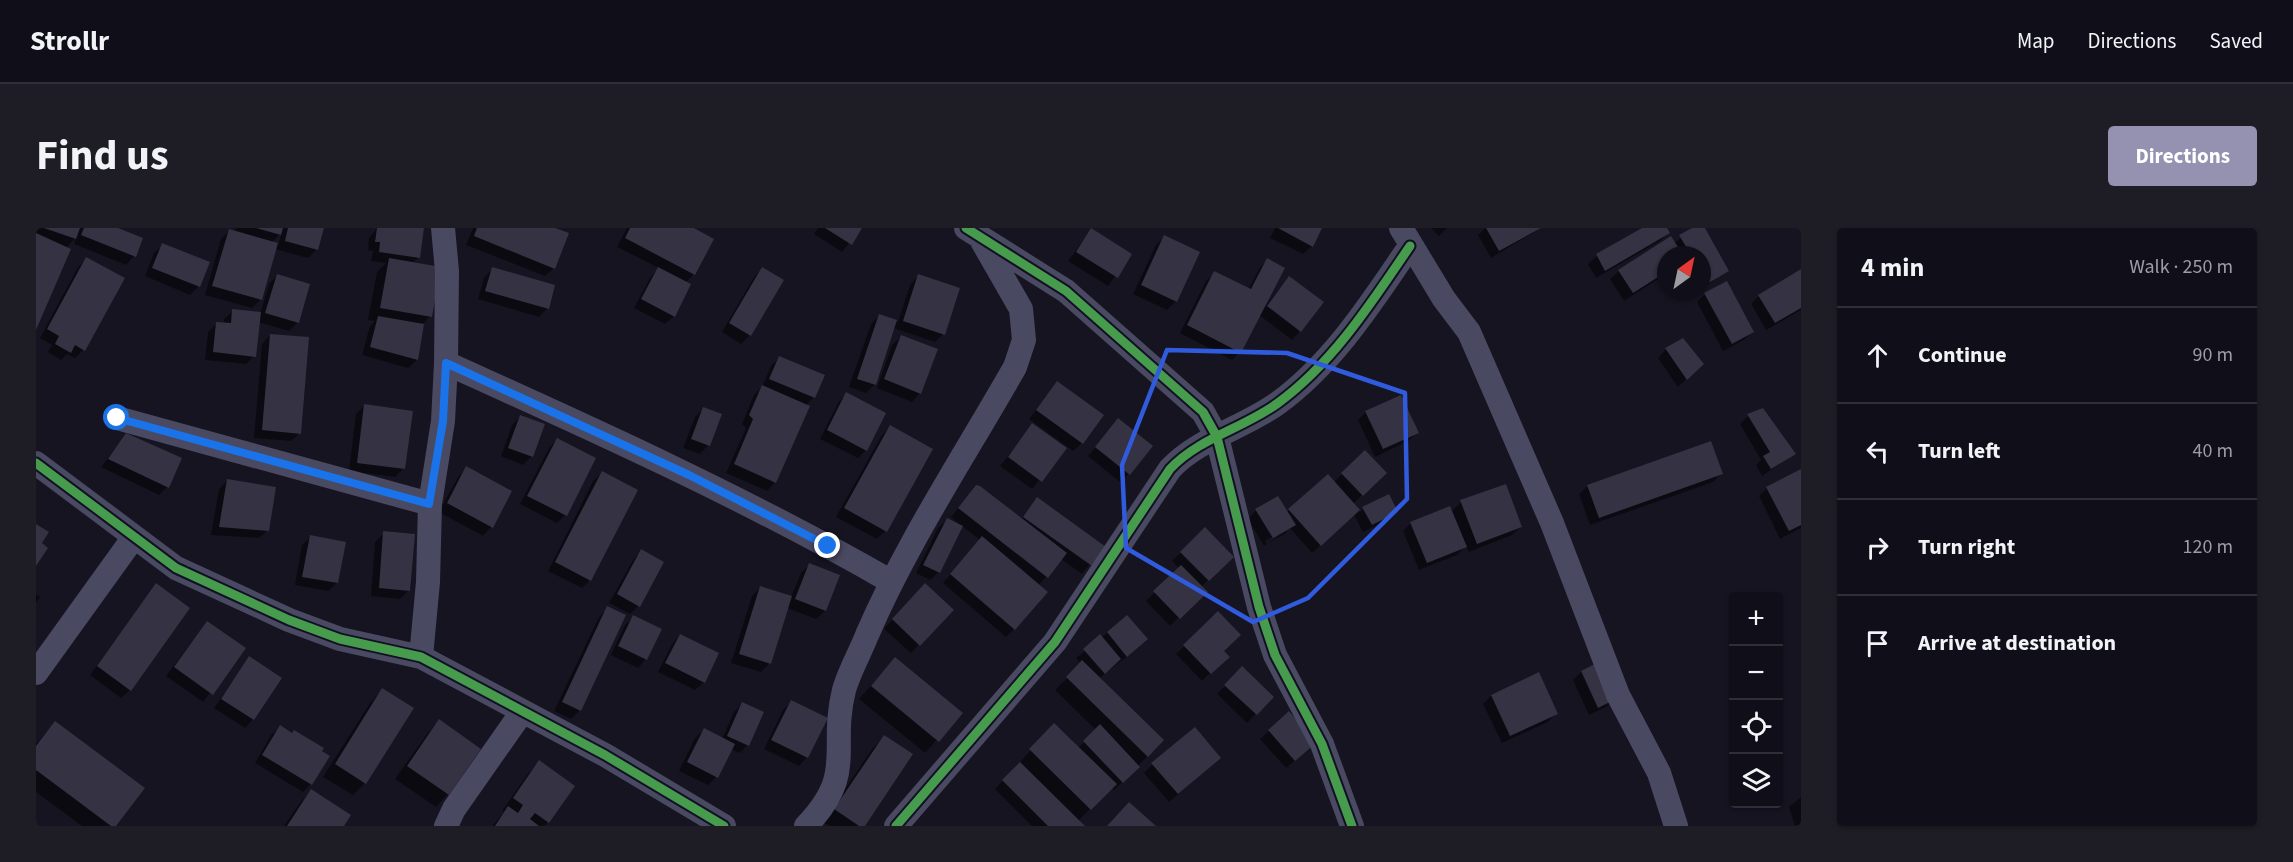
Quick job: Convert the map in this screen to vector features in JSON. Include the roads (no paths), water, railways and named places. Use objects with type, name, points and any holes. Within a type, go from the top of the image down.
[{"type":"street","points":[[421,657],[428,582],[429,504],[443,421],[446,363],[447,271],[443,228]]},
{"type":"street","points":[[971,231],[1066,291],[1203,412],[1217,437],[1259,608],[1275,655],[1322,744],[1344,823]]},
{"type":"street","points":[[806,826],[833,792],[840,764],[839,734],[844,690],[890,581],[1015,367],[1024,340],[1021,309],[971,231]]},
{"type":"street","points":[[896,826],[1055,642],[1170,469],[1193,448],[1253,420],[1280,402],[1309,376],[1361,318],[1405,237],[1469,332],[1552,523],[1618,695],[1659,773],[1676,826]]},
{"type":"street","points":[[446,363],[689,475],[828,546],[890,581]]},
{"type":"street","points":[[117,418],[429,504]]},
{"type":"street","points":[[36,463],[176,568],[289,620],[340,639],[421,657],[605,755],[724,826]]},
{"type":"street","points":[[36,673],[134,537]]},
{"type":"street","points":[[446,826],[454,809],[522,712]]}]
